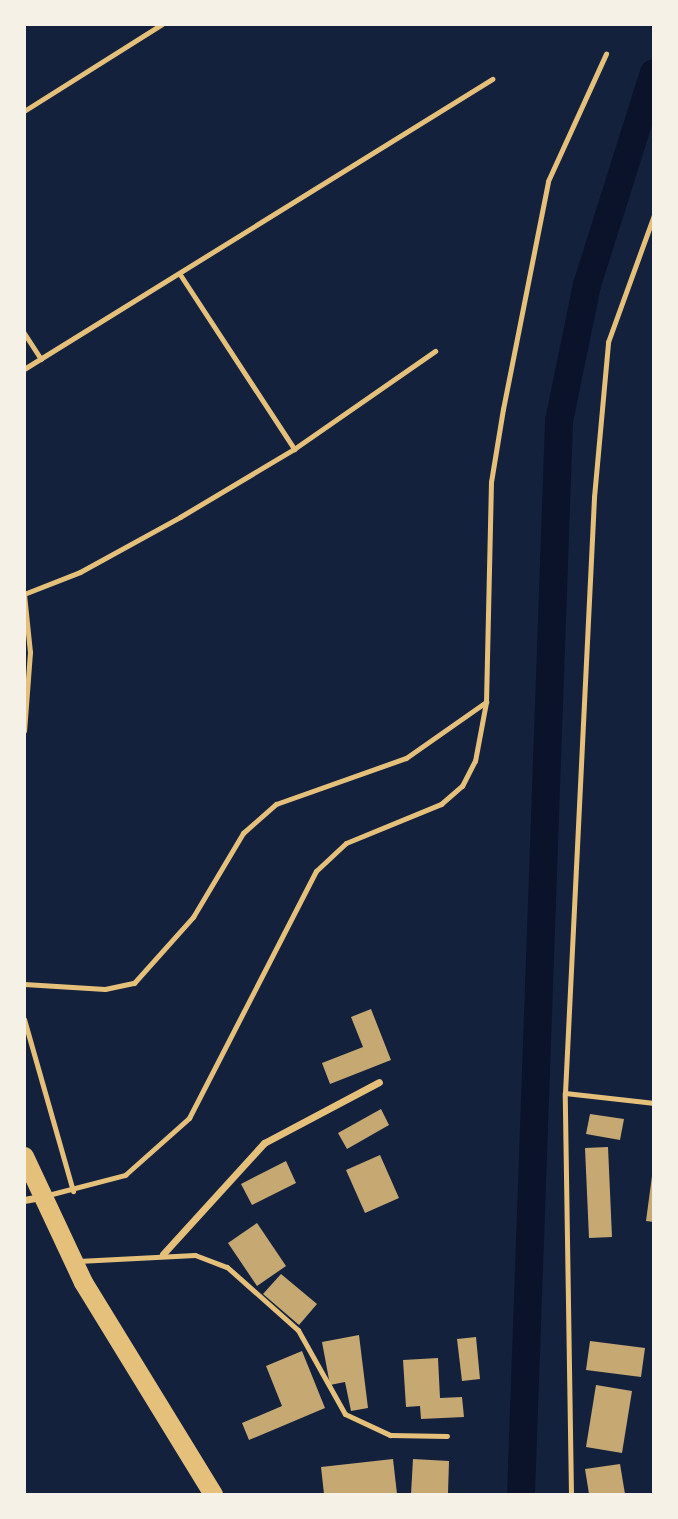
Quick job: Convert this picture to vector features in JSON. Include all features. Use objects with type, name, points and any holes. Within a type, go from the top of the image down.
[{"type":"highway","points":[[24,1156],[33,1198],[213,1494]]},
{"type":"street","points":[[163,1254],[264,1143],[379,1082]]},
{"type":"lane","points":[[24,111],[162,24]]},
{"type":"lane","points":[[33,1198],[73,1191],[125,1175],[189,1118],[316,871],[346,843],[441,804],[461,786],[475,761],[486,702],[491,482],[503,409],[548,181],[606,54]]},
{"type":"lane","points":[[24,369],[181,276],[492,79]]},
{"type":"lane","points":[[571,1494],[565,1093],[594,497],[608,342],[653,215]]},
{"type":"lane","points":[[181,276],[294,449]]},
{"type":"lane","points":[[24,332],[41,359]]},
{"type":"lane","points":[[24,731],[30,652],[24,594],[80,572],[294,449],[435,351]]},
{"type":"lane","points":[[24,984],[105,989],[134,983],[193,917],[243,833],[276,804],[406,758],[486,702]]},
{"type":"lane","points":[[24,1019],[73,1191]]},
{"type":"lane","points":[[565,1093],[653,1103]]},
{"type":"lane","points":[[72,1261],[163,1254],[195,1255],[227,1267],[298,1330],[331,1395],[364,1426],[390,1435],[447,1436]]},
{"type":"building","points":[[371,1009],[391,1060],[330,1084],[322,1063],[363,1047],[351,1017]]},
{"type":"building","points":[[381,1109],[389,1125],[347,1149],[338,1133]]},
{"type":"building","points":[[590,1114],[624,1119],[620,1140],[586,1134]]},
{"type":"building","points":[[608,1147],[612,1237],[589,1238],[585,1148]]},
{"type":"building","points":[[380,1155],[399,1198],[365,1213],[346,1170]]},
{"type":"building","points":[[286,1161],[296,1183],[252,1205],[241,1184]]},
{"type":"building","points":[[652,1176],[654,1177],[654,1222],[646,1221]]},
{"type":"building","points":[[257,1223],[286,1266],[257,1286],[228,1243]]},
{"type":"building","points":[[281,1274],[317,1304],[299,1325],[263,1294]]},
{"type":"building","points":[[359,1335],[368,1408],[351,1411],[345,1382],[330,1385],[322,1342]]},
{"type":"building","points":[[476,1337],[480,1379],[462,1381],[457,1339]]},
{"type":"building","points":[[590,1341],[645,1348],[641,1377],[586,1370]]},
{"type":"building","points":[[302,1351],[325,1408],[249,1440],[242,1423],[282,1406],[266,1366]]},
{"type":"building","points":[[438,1358],[440,1398],[462,1397],[464,1417],[421,1419],[420,1406],[406,1407],[403,1360]]},
{"type":"building","points":[[596,1385],[632,1391],[622,1453],[586,1447]]},
{"type":"building","points":[[393,1459],[397,1494],[324,1494],[321,1467]]},
{"type":"building","points":[[413,1459],[449,1461],[448,1494],[411,1494]]},
{"type":"building","points":[[620,1464],[625,1494],[589,1494],[585,1469]]},
{"type":"waterway","points":[[521,1494],[559,421],[587,285],[654,73]]}]
